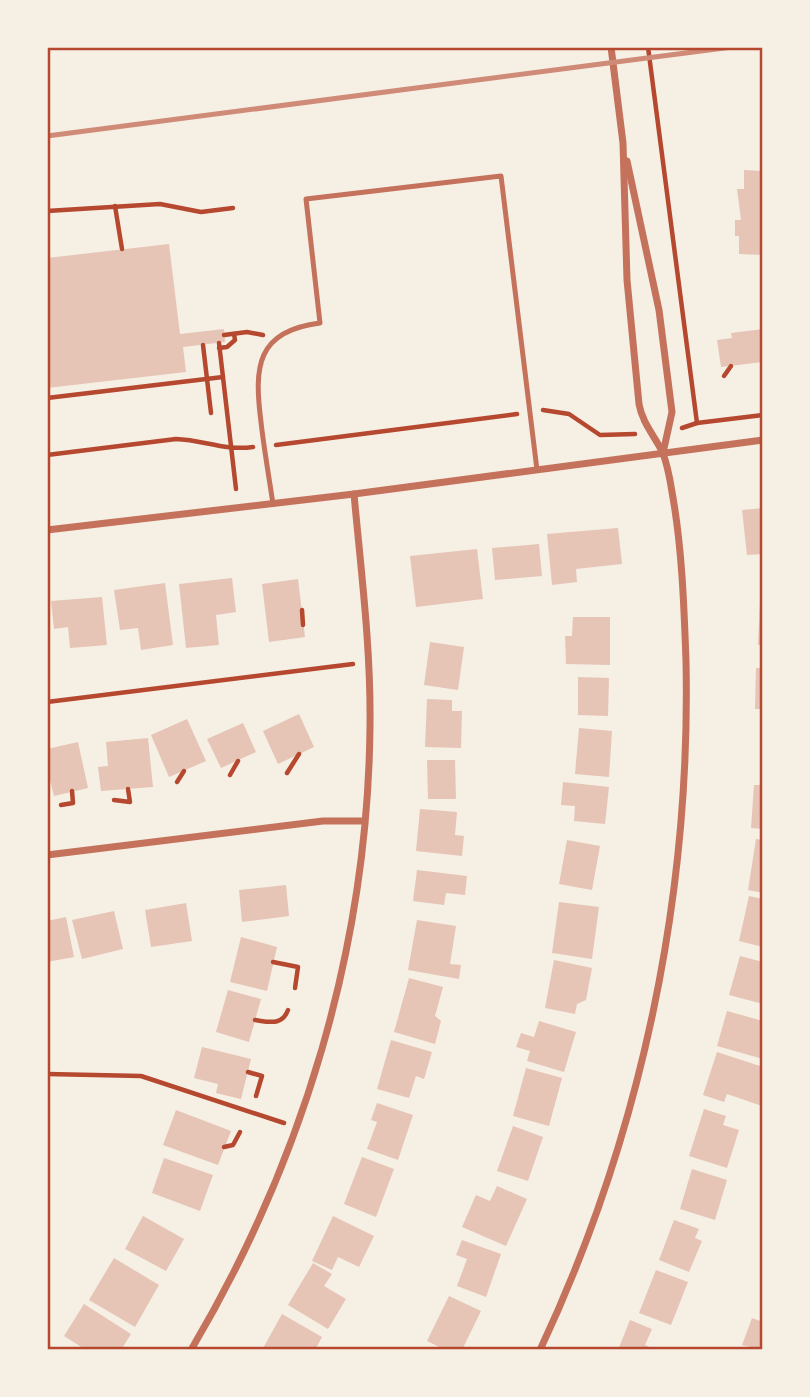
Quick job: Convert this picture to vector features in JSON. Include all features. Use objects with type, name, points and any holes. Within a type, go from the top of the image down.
[{"type":"street","points":[[540,1350],[585,1245],[621,1140],[658,989],[680,834],[687,695],[685,618],[678,534],[663,453],[641,417],[639,404],[626,280],[622,143],[611,47]]},
{"type":"street","points":[[622,143],[659,310],[672,412],[663,453]]},
{"type":"street","points":[[47,530],[354,494],[763,440]]},
{"type":"street","points":[[191,1350],[258,1222],[307,1098],[344,966],[355,909],[364,821],[370,692],[354,494]]},
{"type":"street","points":[[47,855],[323,821],[364,821]]},
{"type":"lane","points":[[273,504],[256,379],[261,357],[272,342],[288,329],[320,323],[306,199],[501,176],[537,470]]},
{"type":"path","points":[[648,47],[697,423],[763,415]]},
{"type":"path","points":[[47,211],[160,204],[201,212],[233,208]]},
{"type":"path","points":[[115,206],[122,249]]},
{"type":"path","points":[[224,335],[256,332],[272,342]]},
{"type":"path","points":[[234,334],[235,340],[219,346],[236,489]]},
{"type":"path","points":[[203,345],[211,413]]},
{"type":"path","points":[[724,376],[731,366]]},
{"type":"path","points":[[47,398],[223,377]]},
{"type":"path","points":[[543,410],[569,414],[597,435],[622,435]]},
{"type":"path","points":[[276,444],[517,414]]},
{"type":"path","points":[[47,455],[176,439],[231,449],[250,448]]},
{"type":"path","points":[[302,610],[303,625]]},
{"type":"path","points":[[47,702],[353,664]]},
{"type":"path","points":[[287,773],[299,754]]},
{"type":"path","points":[[230,775],[238,761]]},
{"type":"path","points":[[177,782],[184,771]]},
{"type":"path","points":[[114,800],[130,802],[128,789]]},
{"type":"path","points":[[61,805],[73,803],[72,792]]},
{"type":"path","points":[[273,962],[298,967],[295,988]]},
{"type":"path","points":[[255,1020],[273,1023],[282,1020],[288,1010]]},
{"type":"path","points":[[248,1072],[262,1076],[256,1096]]},
{"type":"path","points":[[47,1074],[141,1076],[284,1123]]},
{"type":"path","points":[[225,1147],[233,1144],[240,1132]]},
{"type":"building","points":[[744,170],[763,171],[763,255],[739,254],[739,236],[735,236],[735,220],[741,220],[737,189],[744,189]]},
{"type":"building","points":[[169,244],[180,334],[224,329],[225,342],[183,347],[186,372],[47,388],[47,258]]},
{"type":"building","points":[[763,329],[763,362],[721,367],[717,340],[732,338],[731,333]]},
{"type":"building","points":[[763,508],[763,554],[747,555],[742,510]]},
{"type":"building","points":[[618,528],[622,564],[576,569],[577,582],[552,585],[547,534]]},
{"type":"building","points":[[539,544],[542,576],[495,580],[492,548]]},
{"type":"building","points":[[477,549],[483,599],[416,607],[410,556]]},
{"type":"building","points":[[232,578],[236,612],[216,615],[219,645],[186,648],[179,584]]},
{"type":"building","points":[[298,579],[305,637],[269,642],[262,584]]},
{"type":"building","points":[[165,583],[173,645],[141,650],[138,628],[120,630],[114,590]]},
{"type":"building","points":[[102,597],[107,645],[70,648],[68,627],[54,629],[51,601]]},
{"type":"building","points":[[760,603],[763,604],[763,645],[758,645]]},
{"type":"building","points":[[573,617],[610,617],[610,665],[566,664],[565,636],[572,636]]},
{"type":"building","points":[[430,642],[464,647],[458,690],[424,685]]},
{"type":"building","points":[[756,668],[763,668],[763,709],[755,709]]},
{"type":"building","points":[[578,677],[609,678],[608,716],[578,715]]},
{"type":"building","points":[[427,699],[452,700],[452,711],[462,711],[461,748],[425,747]]},
{"type":"building","points":[[299,714],[314,747],[278,764],[263,731]]},
{"type":"building","points":[[187,719],[206,761],[169,777],[151,735]]},
{"type":"building","points":[[243,723],[256,752],[221,768],[207,739]]},
{"type":"building","points":[[579,728],[612,731],[609,777],[575,774]]},
{"type":"building","points":[[148,738],[153,787],[101,791],[98,767],[108,766],[106,742]]},
{"type":"building","points":[[78,742],[88,788],[54,796],[47,768],[47,749]]},
{"type":"building","points":[[427,760],[455,760],[456,799],[428,799]]},
{"type":"building","points":[[563,782],[609,787],[605,824],[574,821],[575,806],[561,805]]},
{"type":"building","points":[[754,785],[763,785],[763,829],[751,828]]},
{"type":"building","points":[[420,809],[457,812],[455,835],[464,836],[462,856],[416,851]]},
{"type":"building","points":[[756,839],[763,840],[763,893],[748,890]]},
{"type":"building","points":[[567,840],[600,846],[592,890],[559,884]]},
{"type":"building","points":[[417,870],[467,876],[465,895],[446,893],[444,905],[413,901]]},
{"type":"building","points":[[286,885],[289,916],[242,922],[239,890]]},
{"type":"building","points":[[749,896],[763,899],[763,947],[739,941]]},
{"type":"building","points":[[559,902],[599,907],[592,959],[552,953]]},
{"type":"building","points":[[186,903],[192,941],[151,947],[145,910]]},
{"type":"building","points":[[114,911],[123,949],[82,959],[72,920]]},
{"type":"building","points":[[66,917],[74,957],[47,962],[47,921]]},
{"type":"building","points":[[417,920],[456,926],[450,964],[461,965],[459,979],[408,970]]},
{"type":"building","points":[[241,937],[277,947],[267,991],[230,982]]},
{"type":"building","points":[[740,956],[763,962],[763,1004],[729,995]]},
{"type":"building","points":[[554,960],[592,968],[586,1000],[577,1004],[575,1014],[545,1008]]},
{"type":"building","points":[[409,978],[443,987],[435,1016],[441,1021],[435,1044],[394,1032]]},
{"type":"building","points":[[228,990],[261,999],[249,1042],[216,1032]]},
{"type":"building","points":[[727,1011],[763,1021],[763,1059],[717,1046]]},
{"type":"building","points":[[539,1021],[576,1032],[564,1072],[527,1061],[530,1051],[516,1047],[521,1033],[534,1037]]},
{"type":"building","points":[[391,1040],[432,1052],[424,1079],[416,1076],[409,1098],[377,1089]]},
{"type":"building","points":[[202,1047],[251,1059],[241,1099],[216,1093],[218,1084],[194,1078]]},
{"type":"building","points":[[717,1052],[763,1067],[762,1106],[727,1094],[724,1102],[703,1095]]},
{"type":"building","points":[[526,1068],[562,1078],[549,1126],[513,1116]]},
{"type":"building","points":[[377,1103],[413,1115],[398,1160],[367,1149],[377,1122],[371,1120]]},
{"type":"building","points":[[704,1109],[726,1116],[723,1125],[739,1130],[727,1168],[689,1156]]},
{"type":"building","points":[[176,1110],[231,1131],[218,1165],[163,1145]]},
{"type":"building","points":[[513,1126],[543,1137],[528,1181],[497,1171]]},
{"type":"building","points":[[362,1157],[394,1169],[376,1217],[344,1204]]},
{"type":"building","points":[[164,1158],[213,1175],[200,1211],[152,1193]]},
{"type":"building","points":[[692,1169],[727,1180],[715,1220],[680,1209]]},
{"type":"building","points":[[497,1186],[527,1199],[506,1246],[462,1227],[476,1195],[490,1201]]},
{"type":"building","points":[[143,1216],[184,1239],[166,1271],[125,1249]]},
{"type":"building","points":[[333,1216],[374,1236],[359,1267],[338,1257],[332,1270],[312,1261]]},
{"type":"building","points":[[674,1220],[699,1229],[695,1238],[702,1241],[689,1272],[659,1260]]},
{"type":"building","points":[[462,1240],[501,1254],[486,1297],[457,1286],[467,1259],[456,1255]]},
{"type":"building","points":[[114,1258],[159,1285],[135,1327],[89,1300]]},
{"type":"building","points":[[313,1263],[332,1274],[324,1286],[346,1299],[328,1329],[288,1305]]},
{"type":"building","points":[[656,1270],[688,1282],[671,1325],[639,1313]]},
{"type":"building","points":[[449,1296],[481,1311],[462,1350],[445,1350],[427,1341]]},
{"type":"building","points":[[84,1304],[131,1334],[121,1350],[86,1350],[64,1336]]},
{"type":"building","points":[[282,1314],[322,1337],[315,1350],[262,1350]]},
{"type":"building","points":[[752,1318],[763,1322],[763,1350],[742,1345]]},
{"type":"building","points":[[630,1320],[652,1329],[645,1345],[656,1350],[618,1350]]},
{"type":"railway","points":[[47,136],[732,47]]}]
